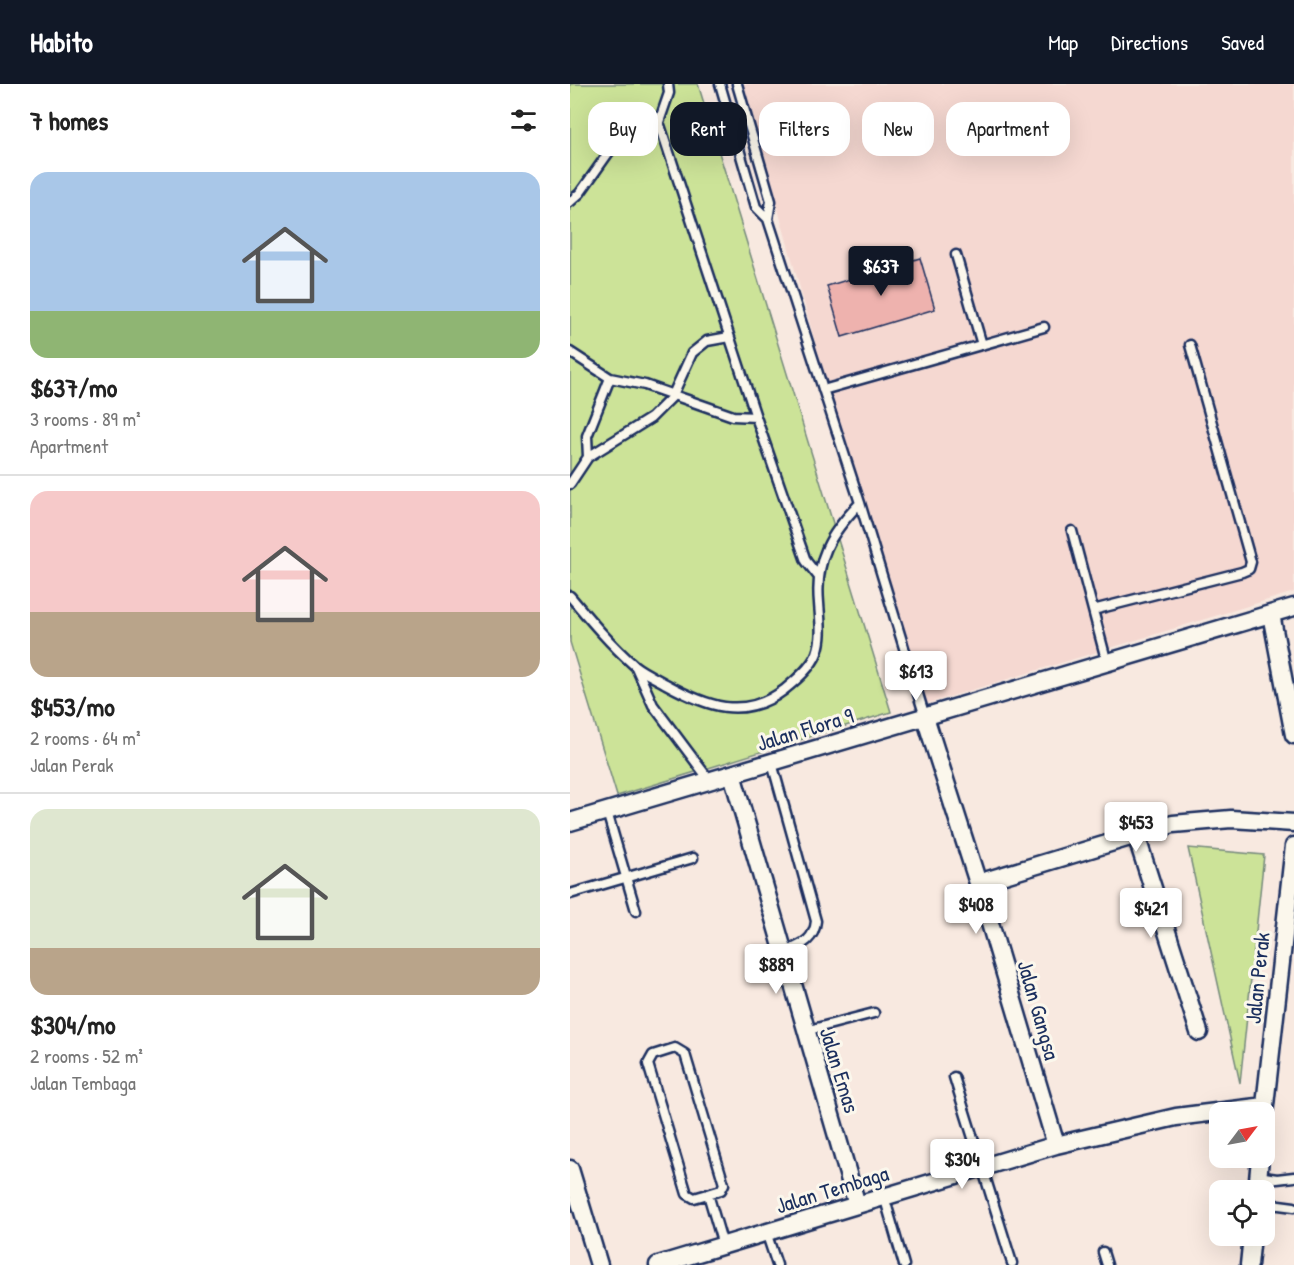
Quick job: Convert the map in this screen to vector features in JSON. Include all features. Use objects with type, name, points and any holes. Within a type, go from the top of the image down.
[{"type":"street","name":"Jalan Flora 9","points":[[570,822],[1294,607]]},
{"type":"street","points":[[1271,614],[1294,735]]},
{"type":"street","name":"Jalan Gangsa","points":[[925,717],[978,883],[1056,1145]]},
{"type":"street","name":"Jalan Emas","points":[[732,774],[782,953],[857,1205]]},
{"type":"street","points":[[978,883],[1173,824],[1231,819],[1294,824]]},
{"type":"street","points":[[1136,835],[1199,1032]]},
{"type":"street","name":"Jalan Perak","points":[[1266,1102],[1294,846]]},
{"type":"street","name":"Jalan Tembaga","points":[[658,1265],[1056,1145],[1176,1117],[1209,1114]]},
{"type":"street","points":[[570,1168],[599,1265]]},
{"type":"street","points":[[1250,1265],[1251,1246]]},
{"type":"lane","points":[[668,84],[669,93],[659,122],[729,337],[806,561],[818,576]]},
{"type":"lane","points":[[720,84],[756,207],[768,219],[860,503],[925,717]]},
{"type":"lane","points":[[737,84],[771,201],[768,219]]},
{"type":"lane","points":[[570,202],[580,193],[614,145],[659,122]]},
{"type":"lane","points":[[956,255],[982,345]]},
{"type":"lane","points":[[823,390],[1044,327]]},
{"type":"lane","points":[[570,484],[588,457],[651,418],[672,397],[693,353],[707,341],[729,337]]},
{"type":"lane","points":[[1093,610],[1242,573],[1249,568],[1251,561],[1190,345]]},
{"type":"lane","points":[[570,352],[610,378],[645,385],[672,397],[733,416],[756,417]]},
{"type":"lane","points":[[588,457],[587,436],[610,378]]},
{"type":"lane","points":[[570,596],[594,625],[636,667],[698,702],[722,708],[748,707],[771,700],[796,680],[817,654],[821,628],[818,576],[826,546],[843,520],[860,503]]},
{"type":"lane","points":[[1072,531],[1107,663]]},
{"type":"lane","points":[[636,667],[653,705],[710,781]]},
{"type":"lane","points":[[772,763],[816,921],[815,934],[806,943],[782,953]]},
{"type":"lane","points":[[607,812],[636,911]]},
{"type":"lane","points":[[570,894],[693,858]]},
{"type":"lane","points":[[805,1031],[874,1013]]},
{"type":"lane","points":[[675,1048],[685,1054],[724,1184],[721,1190],[708,1194],[694,1198],[687,1194],[648,1064],[653,1055],[675,1048]]},
{"type":"lane","points":[[954,1077],[1012,1263]]},
{"type":"lane","points":[[1275,1181],[1294,1177]]},
{"type":"lane","points":[[708,1194],[723,1245]]},
{"type":"lane","points":[[884,1196],[904,1265]]},
{"type":"lane","points":[[1275,1204],[1294,1207]]},
{"type":"lane","points":[[766,1232],[777,1265]]},
{"type":"lane","points":[[1103,1252],[1107,1265]]},
{"type":"shaded area","points":[[743,84],[1294,84],[1294,592],[926,704],[860,503],[763,156],[850,156],[850,102],[759,102],[759,141]]},
{"type":"green space","points":[[570,84],[698,84],[704,102],[670,102],[670,156],[720,156],[891,712],[617,796],[570,642]]},
{"type":"green space","points":[[1188,848],[1264,855],[1240,1083]]},
{"type":"building","points":[[920,258],[935,309],[842,337],[827,286]]}]
